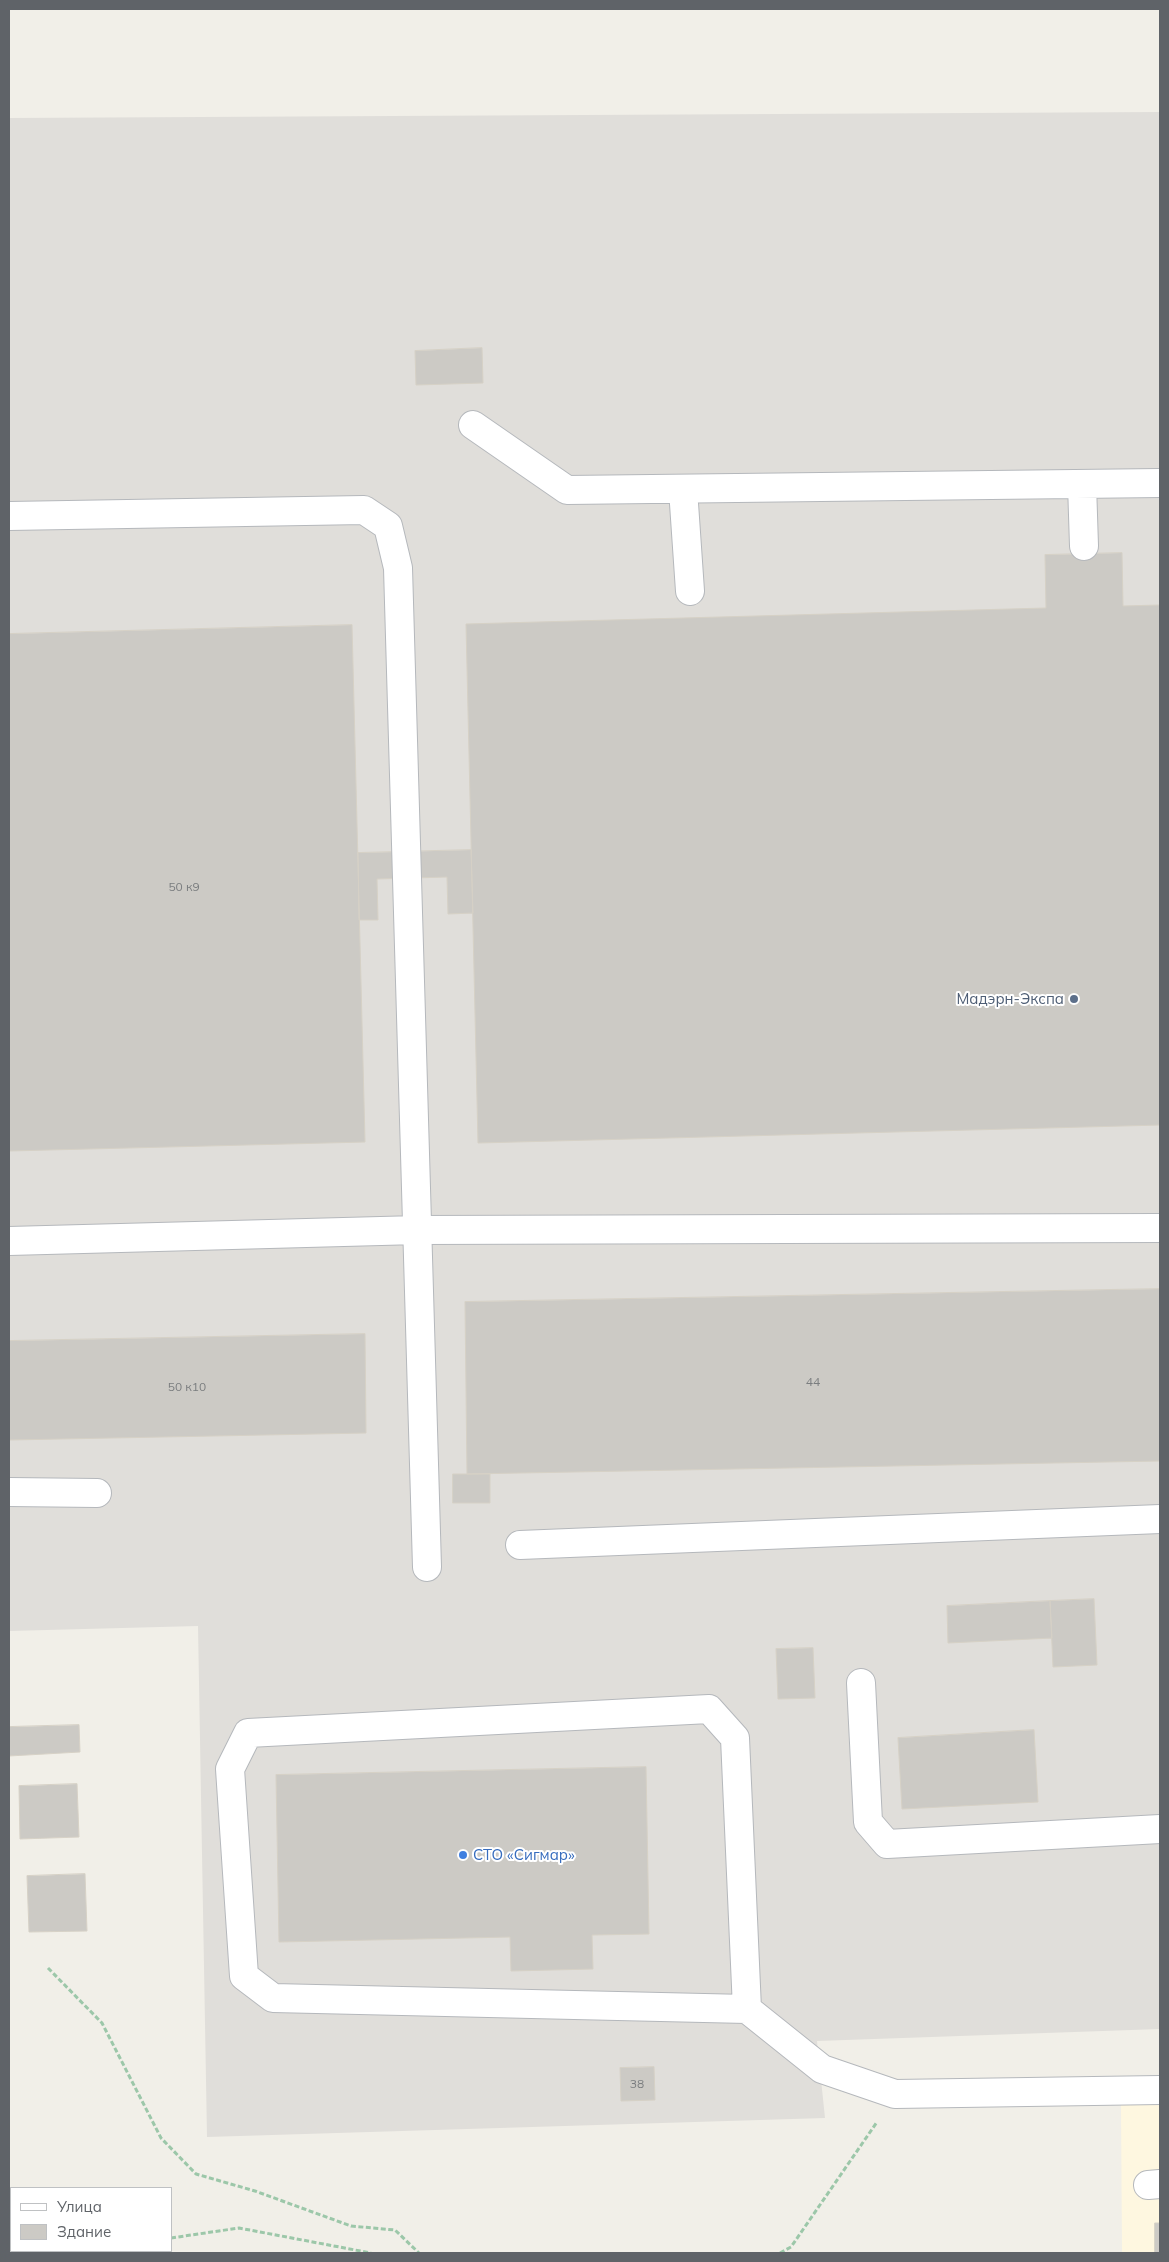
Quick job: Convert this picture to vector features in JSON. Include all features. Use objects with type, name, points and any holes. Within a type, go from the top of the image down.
[{"type":"lane","points":[[472,425],[567,490],[1160,483]]},
{"type":"lane","points":[[1082,484],[1084,546]]},
{"type":"lane","points":[[683,489],[690,591]]},
{"type":"lane","points":[[9,516],[364,510],[388,526],[398,568],[426,1568]]},
{"type":"lane","points":[[9,1241],[418,1230],[1160,1228]]},
{"type":"lane","points":[[9,1492],[98,1493]]},
{"type":"lane","points":[[520,1545],[1160,1519]]},
{"type":"lane","points":[[861,1684],[868,1822],[888,1844],[1160,1829]]},
{"type":"lane","points":[[746,2010],[735,1738],[709,1709],[248,1732],[230,1769],[244,1976],[273,1998],[746,2010],[822,2069],[896,2094],[1160,2090]]},
{"type":"path","points":[[48,1968],[102,2023],[161,2138],[196,2174],[255,2192],[351,2226],[396,2230],[419,2253]]},
{"type":"path","points":[[780,2253],[791,2247],[896,2094]]},
{"type":"path","points":[[172,2238],[239,2228],[370,2253]]},
{"type":"shaded area","points":[[1160,112],[1160,2029],[817,2041],[825,2118],[207,2137],[198,1626],[9,1631],[9,118]]},
{"type":"shaded area","points":[[1160,2103],[1160,2253],[1122,2253],[1121,2104]]},
{"type":"building","points":[[482,348],[483,383],[416,385],[415,351]]},
{"type":"building","points":[[1122,553],[1123,606],[1160,605],[1160,1125],[478,1143],[466,624],[1046,608],[1045,555]]},
{"type":"building","points":[[352,625],[365,1142],[9,1151],[9,634]]},
{"type":"building","points":[[471,850],[473,913],[448,914],[447,877],[377,879],[378,920],[359,920],[358,853]]},
{"type":"building","points":[[1160,1289],[1160,1461],[467,1474],[465,1302]]},
{"type":"building","points":[[365,1334],[366,1433],[9,1440],[9,1341]]},
{"type":"building","points":[[453,1474],[490,1474],[490,1503],[453,1503]]},
{"type":"building","points":[[1094,1599],[1097,1665],[1053,1667],[1050,1601]]},
{"type":"building","points":[[1050,1601],[1052,1638],[948,1643],[947,1606]]},
{"type":"building","points":[[813,1648],[815,1698],[778,1699],[776,1649]]},
{"type":"building","points":[[79,1725],[80,1752],[9,1756],[9,1727]]},
{"type":"building","points":[[1034,1730],[1038,1802],[902,1809],[898,1738]]},
{"type":"building","name":"СТО «Сигмар»","points":[[646,1767],[649,1934],[592,1935],[593,1969],[511,1971],[510,1937],[279,1942],[276,1775]]},
{"type":"building","points":[[77,1784],[79,1837],[20,1839],[19,1786]]},
{"type":"building","points":[[85,1874],[87,1931],[29,1932],[27,1876]]},
{"type":"building","points":[[654,2067],[655,2100],[621,2101],[620,2068]]},
{"type":"building","points":[[1155,2223],[1160,2223],[1160,2253],[1155,2253]]},
{"type":"place","name":"Мадэрн-Экспа","points":[[1074,999]]},
{"type":"place","name":"СТО «Сигмар»","points":[[463,1855]]}]
